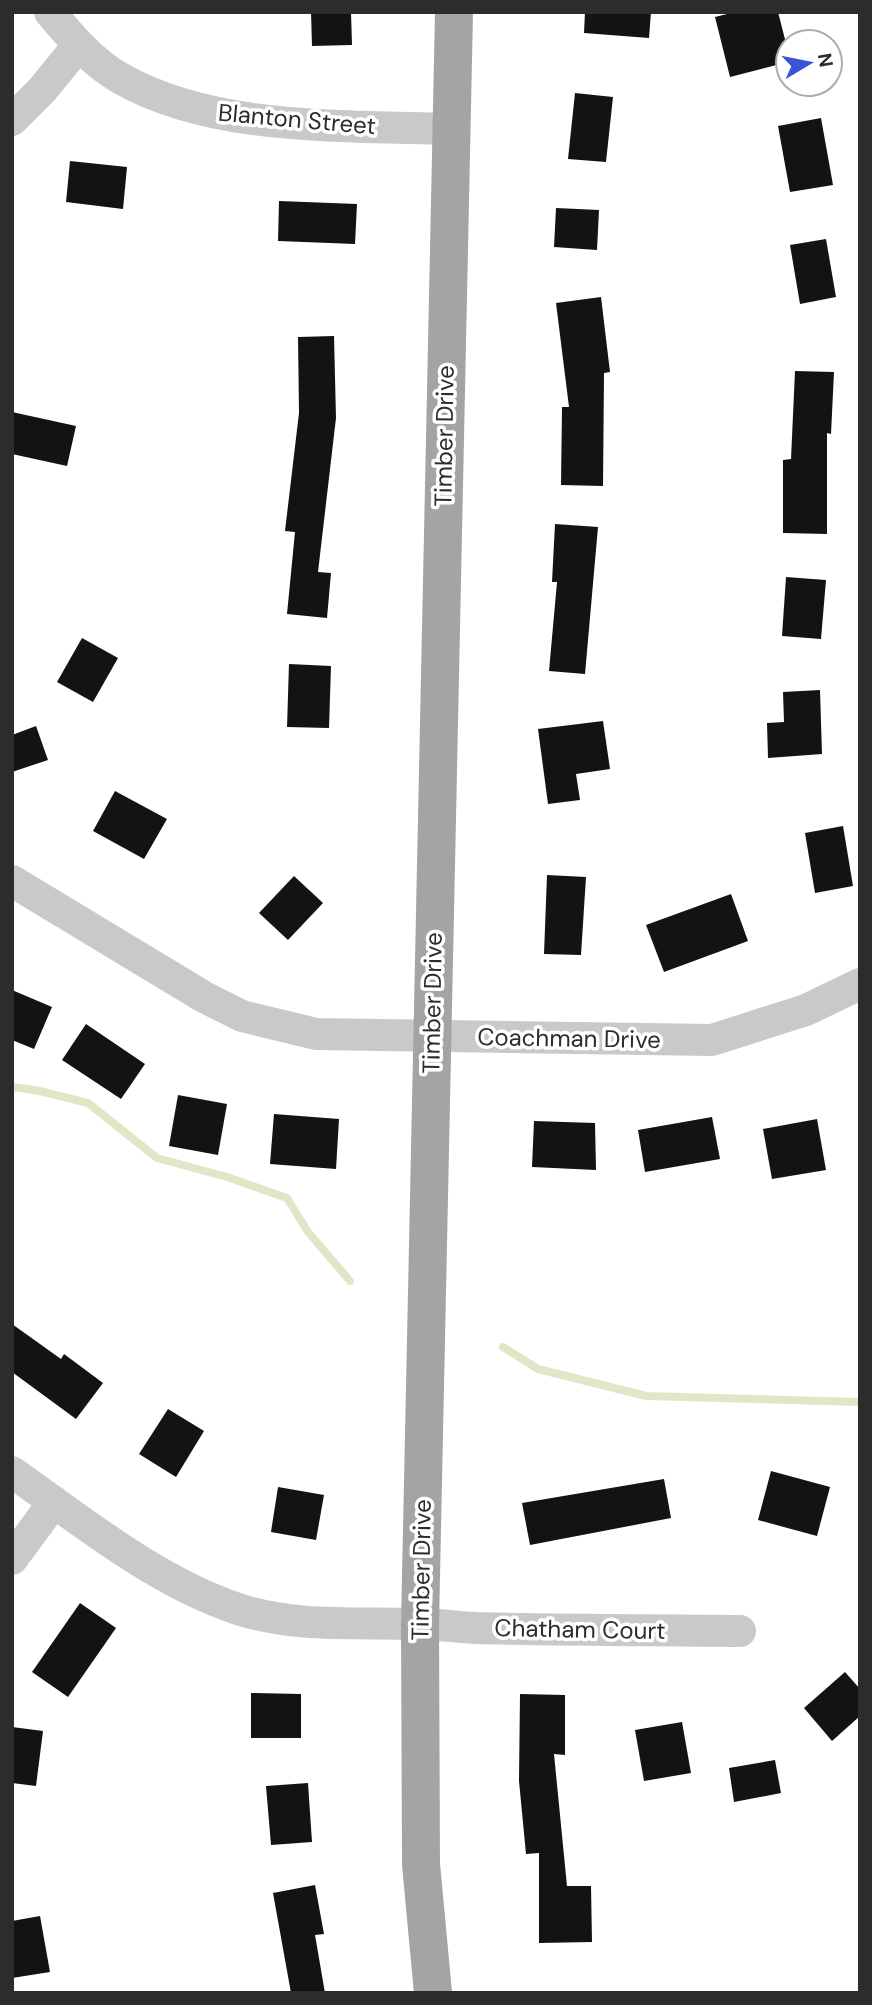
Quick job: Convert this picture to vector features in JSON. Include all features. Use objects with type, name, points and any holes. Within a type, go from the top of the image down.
[{"type":"main road","name":"Timber Drive","points":[[433,1993],[421,1864],[420,1624],[454,12]]},
{"type":"street","name":"Blanton Street","points":[[50,12],[78,46],[119,78],[205,111],[248,119],[451,129]]},
{"type":"street","points":[[12,120],[42,90],[78,46]]},
{"type":"street","name":"Coachman Drive","points":[[12,881],[204,997],[242,1016],[316,1034],[712,1041],[806,1010],[860,984]]},
{"type":"street","name":"Chatham Court","points":[[12,1472],[161,1574],[199,1594],[240,1610],[313,1622],[471,1628],[740,1631]]},
{"type":"street","points":[[12,1559],[54,1502]]},
{"type":"building","points":[[311,12],[351,12],[352,45],[312,46]]},
{"type":"building","points":[[585,12],[651,12],[649,38],[584,33]]},
{"type":"building","points":[[735,12],[778,12],[782,28],[774,28],[774,66],[730,77],[715,17]]},
{"type":"building","points":[[575,93],[613,97],[606,162],[568,159]]},
{"type":"building","points":[[821,118],[833,185],[790,192],[778,126]]},
{"type":"building","points":[[70,161],[127,167],[123,209],[66,202]]},
{"type":"building","points":[[279,201],[357,204],[355,244],[278,241]]},
{"type":"building","points":[[556,208],[599,210],[597,250],[554,247]]},
{"type":"building","points":[[826,239],[836,297],[800,304],[790,245]]},
{"type":"building","points":[[601,297],[610,372],[604,373],[603,486],[561,485],[562,407],[569,407],[556,303]]},
{"type":"building","points":[[334,336],[336,418],[318,572],[331,573],[327,618],[287,614],[295,532],[285,531],[299,413],[298,337]]},
{"type":"building","points":[[795,371],[834,372],[831,434],[827,433],[827,534],[783,533],[783,460],[791,459]]},
{"type":"building","points":[[12,412],[76,426],[67,466],[12,454]]},
{"type":"building","points":[[555,524],[598,527],[585,674],[549,671],[557,582],[552,582]]},
{"type":"building","points":[[786,577],[826,580],[821,639],[782,636]]},
{"type":"building","points":[[82,638],[118,658],[93,702],[57,682]]},
{"type":"building","points":[[289,664],[331,666],[329,728],[287,727]]},
{"type":"building","points":[[820,690],[822,754],[768,758],[767,723],[784,722],[783,692]]},
{"type":"building","points":[[603,721],[610,769],[576,774],[580,800],[548,804],[538,729]]},
{"type":"building","points":[[36,726],[48,760],[12,772],[12,735]]},
{"type":"building","points":[[115,791],[167,819],[144,859],[93,831]]},
{"type":"building","points":[[843,826],[853,886],[815,893],[805,833]]},
{"type":"building","points":[[547,875],[586,877],[581,955],[544,954]]},
{"type":"building","points":[[294,876],[323,903],[288,940],[259,913]]},
{"type":"building","points":[[731,894],[748,941],[664,972],[646,925]]},
{"type":"building","points":[[12,990],[52,1007],[34,1049],[12,1040]]},
{"type":"building","points":[[86,1024],[145,1064],[121,1099],[62,1060]]},
{"type":"building","points":[[178,1095],[227,1104],[218,1155],[169,1146]]},
{"type":"building","points":[[274,1114],[339,1119],[336,1169],[270,1164]]},
{"type":"building","points":[[712,1117],[720,1159],[645,1172],[638,1130]]},
{"type":"building","points":[[817,1119],[826,1170],[772,1179],[763,1129]]},
{"type":"building","points":[[534,1121],[595,1123],[596,1170],[532,1167]]},
{"type":"building","points":[[12,1324],[61,1359],[64,1354],[103,1383],[76,1419],[12,1372]]},
{"type":"building","points":[[168,1409],[204,1431],[176,1477],[139,1454]]},
{"type":"building","points":[[771,1471],[830,1487],[817,1536],[758,1520]]},
{"type":"building","points":[[664,1479],[671,1518],[530,1545],[522,1503]]},
{"type":"building","points":[[278,1487],[324,1495],[316,1540],[271,1532]]},
{"type":"building","points":[[80,1603],[116,1628],[68,1697],[32,1672]]},
{"type":"building","points":[[845,1672],[860,1689],[860,1716],[832,1741],[804,1708]]},
{"type":"building","points":[[251,1693],[301,1694],[301,1738],[251,1738]]},
{"type":"building","points":[[520,1694],[565,1695],[565,1755],[554,1754],[567,1886],[591,1886],[592,1942],[539,1943],[539,1853],[526,1854],[519,1781]]},
{"type":"building","points":[[682,1722],[691,1773],[644,1781],[635,1730]]},
{"type":"building","points":[[12,1727],[43,1731],[36,1786],[12,1783]]},
{"type":"building","points":[[775,1760],[781,1793],[734,1802],[729,1768]]},
{"type":"building","points":[[308,1783],[312,1842],[271,1845],[266,1786]]},
{"type":"building","points":[[315,1885],[324,1934],[315,1935],[325,1993],[291,1993],[273,1893]]},
{"type":"building","points":[[40,1916],[50,1972],[12,1978],[12,1921]]},
{"type":"waterway","points":[[12,1087],[88,1103],[157,1158],[227,1177],[287,1198],[308,1232],[350,1281]]},
{"type":"waterway","points":[[503,1347],[538,1369],[646,1396],[860,1402]]}]
